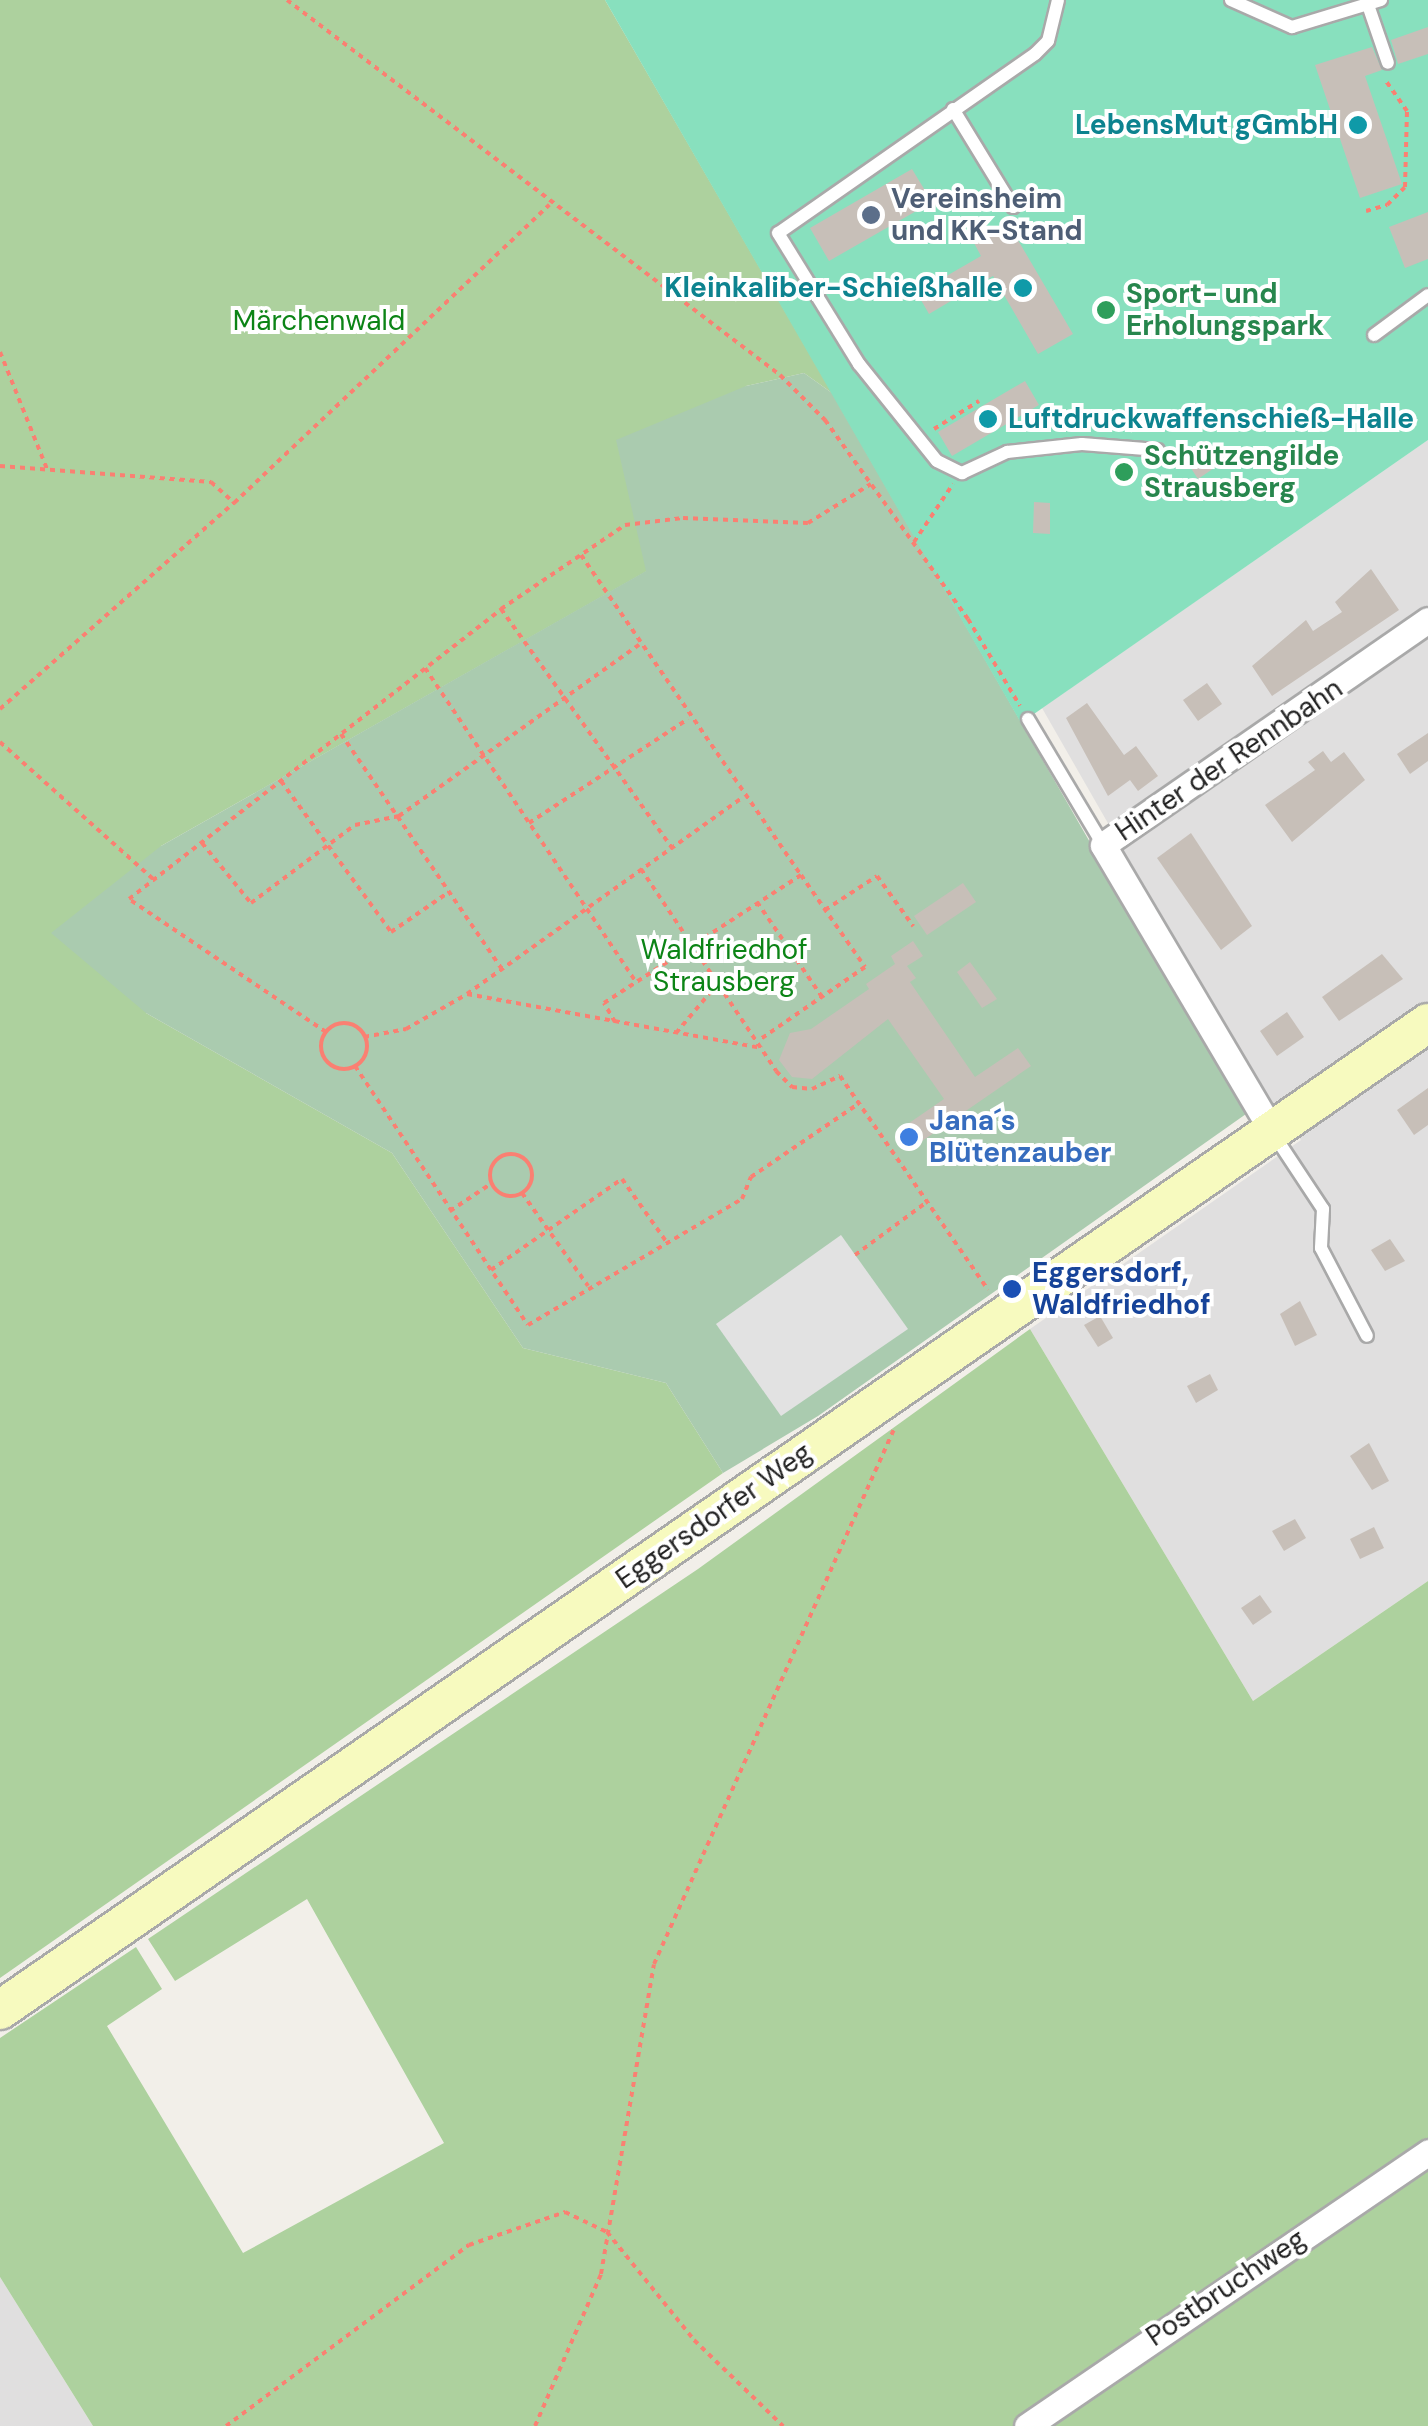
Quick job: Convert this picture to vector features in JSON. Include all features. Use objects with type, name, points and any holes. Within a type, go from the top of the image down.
[{"type":"main road","name":"Eggersdorfer Weg","points":[[0,2010],[1428,1023]]},
{"type":"street","name":"Hinter der Rennbahn","points":[[1272,1131],[1103,845],[1428,620]]},
{"type":"street","name":"Postbruchweg","points":[[1027,2426],[1428,2152]]},
{"type":"lane","points":[[1058,0],[1048,41],[778,233],[859,364],[920,444],[962,473],[1007,452],[1082,444],[1158,450]]},
{"type":"lane","points":[[1230,0],[1292,27],[1374,2],[1388,63]]},
{"type":"lane","points":[[952,109],[1013,207]]},
{"type":"lane","points":[[1374,335],[1428,295]]},
{"type":"lane","points":[[1028,719],[1103,845]]},
{"type":"lane","points":[[1272,1131],[1323,1209],[1321,1248],[1367,1336]]},
{"type":"path","points":[[287,0],[549,205],[780,375],[914,543],[1028,719]]},
{"type":"path","points":[[1366,211],[1387,205],[1405,187],[1406,112],[1384,78],[1379,37]]},
{"type":"path","points":[[0,709],[234,502],[549,205]]},
{"type":"path","points":[[0,352],[48,470]]},
{"type":"path","points":[[920,444],[979,401]]},
{"type":"path","points":[[0,466],[210,482],[234,502]]},
{"type":"path","points":[[914,543],[962,473]]},
{"type":"path","points":[[326,1032],[148,917],[129,899],[501,609],[625,525],[652,520],[808,523],[870,484]]},
{"type":"path","points":[[581,555],[689,718],[865,966],[759,1040]]},
{"type":"path","points":[[501,609],[672,849]]},
{"type":"path","points":[[202,842],[251,904],[355,826],[399,816],[639,645]]},
{"type":"path","points":[[425,668],[636,982]]},
{"type":"path","points":[[529,823],[689,718]]},
{"type":"path","points":[[340,734],[501,968]]},
{"type":"path","points":[[0,742],[154,880]]},
{"type":"path","points":[[281,781],[391,932],[450,892]]},
{"type":"path","points":[[326,1032],[346,1024],[364,1037],[406,1030],[467,994],[584,905],[672,849],[744,796]]},
{"type":"path","points":[[641,868],[792,1087],[840,1076],[993,1298]]},
{"type":"path","points":[[615,1022],[604,1003],[800,875]]},
{"type":"path","points":[[825,910],[877,876],[912,926]]},
{"type":"path","points":[[757,902],[822,996]]},
{"type":"path","points":[[676,1032],[720,981]]},
{"type":"path","points":[[467,994],[762,1048]]},
{"type":"path","points":[[326,1032],[325,1059],[337,1068],[355,1066]]},
{"type":"path","points":[[355,1066],[364,1037]]},
{"type":"path","points":[[355,1066],[528,1326],[588,1286],[669,1246],[742,1199],[750,1177],[858,1104]]},
{"type":"path","points":[[450,1210],[492,1183],[500,1158],[520,1156],[532,1173],[522,1193]]},
{"type":"path","points":[[490,1270],[622,1179],[669,1246]]},
{"type":"path","points":[[492,1183],[507,1196],[522,1193]]},
{"type":"path","points":[[522,1193],[588,1286]]},
{"type":"path","points":[[854,1256],[927,1202]]},
{"type":"path","points":[[536,2426],[601,2274],[654,1964],[746,1746],[897,1433],[883,1399]]},
{"type":"path","points":[[226,2426],[469,2245],[565,2212],[607,2232],[694,2340],[784,2426]]},
{"type":"shaded area","points":[[1428,440],[1428,1581],[1253,1701],[1030,1329],[1301,1140],[1267,1101],[1042,708]]},
{"type":"shaded area","points":[[841,1235],[908,1329],[781,1416],[716,1324]]},
{"type":"shaded area","points":[[0,2277],[93,2426],[0,2426]]},
{"type":"green space","name":"Märchenwald","points":[[0,0],[605,0],[832,393],[804,373],[746,386],[647,571],[161,846],[146,1013],[392,1153],[523,1348],[666,1383],[723,1473],[0,1978]]},
{"type":"green space","name":"Sport- und Erholungspark","points":[[605,0],[1428,0],[1428,440],[1021,723]]},
{"type":"green space","name":"Waldfriedhof Strausberg","points":[[804,373],[832,393],[1246,1114],[818,1416],[723,1473],[666,1383],[523,1348],[392,1153],[146,1013],[51,933],[161,846],[646,571],[616,440],[746,386]]},
{"type":"green space","points":[[1030,1329],[1253,1701],[1428,1581],[1428,2426],[93,2426],[0,2277],[0,2038],[136,1947],[162,1989],[107,2026],[243,2253],[444,2143],[307,1899],[175,1981],[148,1939],[698,1569]]},
{"type":"building","points":[[1428,27],[1428,54],[1398,64],[1391,40]]},
{"type":"building","name":"LebensMut gGmbH","points":[[1372,47],[1382,70],[1365,76],[1402,184],[1360,198],[1315,65]]},
{"type":"building","name":"Vereinsheim und KK-Stand","points":[[912,169],[932,202],[829,261],[810,228]]},
{"type":"building","points":[[1428,212],[1428,259],[1405,268],[1389,227]]},
{"type":"building","name":"Kleinkaliber-Schießhalle","points":[[1008,223],[1073,334],[1038,354],[993,276],[929,314],[917,293],[981,256],[974,243]]},
{"type":"building","name":"Luftdruckwaffenschieß-Halle","points":[[1025,381],[1039,405],[952,456],[938,432]]},
{"type":"building","points":[[1205,441],[1220,464],[1198,479],[1183,456]]},
{"type":"building","points":[[1034,502],[1050,503],[1050,534],[1033,533]]},
{"type":"building","points":[[1371,569],[1399,610],[1272,696],[1252,666],[1306,620],[1313,631],[1342,612],[1335,602]]},
{"type":"building","points":[[1207,683],[1222,704],[1198,721],[1183,700]]},
{"type":"building","points":[[1087,703],[1124,755],[1136,746],[1158,776],[1138,791],[1130,780],[1108,796],[1066,718]]},
{"type":"building","points":[[1428,733],[1428,761],[1410,774],[1397,754]]},
{"type":"building","points":[[1323,751],[1331,762],[1344,752],[1365,780],[1292,842],[1265,805],[1315,770],[1308,762]]},
{"type":"building","points":[[1191,833],[1252,926],[1221,950],[1157,858]]},
{"type":"building","points":[[963,883],[976,902],[927,935],[914,916]]},
{"type":"building","points":[[913,941],[923,956],[907,966],[916,978],[910,982],[975,1077],[1018,1048],[1031,1066],[912,1148],[899,1130],[944,1099],[888,1019],[812,1079],[792,1077],[779,1060],[790,1033],[811,1029],[869,989],[866,984],[895,964],[891,956]]},
{"type":"building","points":[[1382,954],[1403,979],[1339,1021],[1322,997]]},
{"type":"building","points":[[970,962],[997,999],[982,1008],[957,972]]},
{"type":"building","points":[[1287,1012],[1304,1037],[1277,1056],[1260,1031]]},
{"type":"building","points":[[1428,1088],[1428,1125],[1414,1135],[1397,1110]]},
{"type":"building","points":[[1390,1239],[1405,1261],[1385,1271],[1371,1250]]},
{"type":"building","points":[[1300,1301],[1317,1335],[1295,1346],[1280,1314]]},
{"type":"building","points":[[1100,1316],[1113,1338],[1098,1347],[1084,1325]]},
{"type":"building","points":[[1210,1374],[1218,1390],[1196,1403],[1187,1386]]},
{"type":"building","points":[[1369,1443],[1389,1481],[1372,1490],[1350,1456]]},
{"type":"building","points":[[1295,1519],[1306,1538],[1284,1551],[1272,1531]]},
{"type":"building","points":[[1374,1527],[1384,1548],[1360,1559],[1350,1539]]},
{"type":"building","points":[[1260,1595],[1272,1612],[1253,1625],[1241,1608]]},
{"type":"place","name":"LebensMut gGmbH","points":[[1358,125]]},
{"type":"place","name":"Vereinsheim und KK-Stand","points":[[871,215]]},
{"type":"place","name":"Kleinkaliber-Schießhalle","points":[[1023,288]]},
{"type":"place","name":"Sport- und Erholungspark","points":[[1106,310]]},
{"type":"place","name":"Luftdruckwaffenschieß-Halle","points":[[988,419]]},
{"type":"place","name":"Schützengilde Strausberg","points":[[1124,472]]},
{"type":"place","name":"Jana´s Blütenzauber","points":[[909,1137]]},
{"type":"place","name":"Eggersdorf, Waldfriedhof","points":[[1012,1289]]}]
